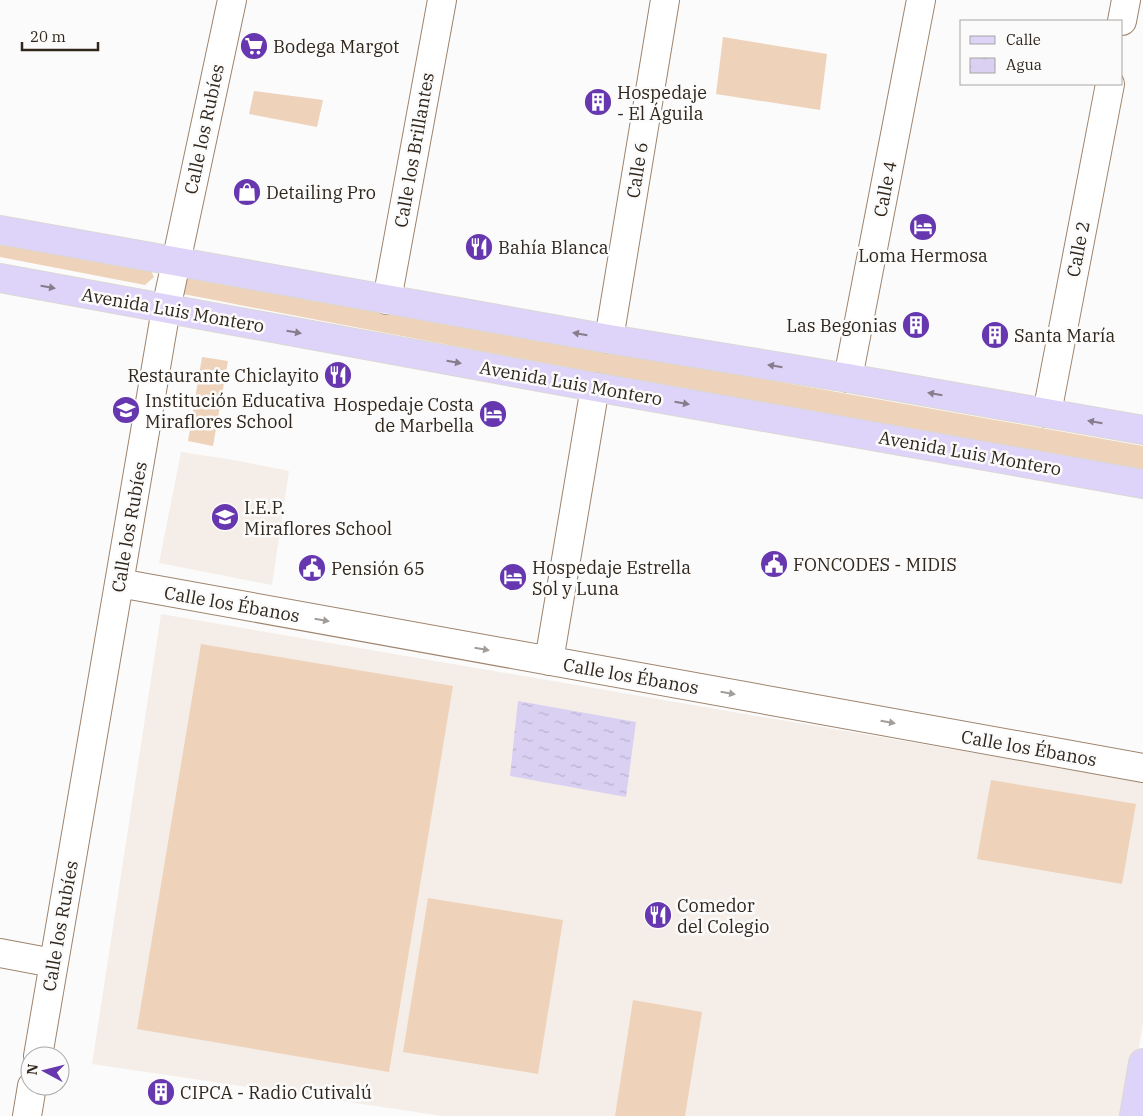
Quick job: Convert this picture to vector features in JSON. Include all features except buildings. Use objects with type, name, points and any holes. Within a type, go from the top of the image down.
[{"type":"main road","points":[[0,230],[609,339],[848,378],[1143,430]]},
{"type":"main road","name":"Avenida Luis Montero","points":[[0,278],[595,387],[1143,484]]},
{"type":"main road","points":[[1134,1116],[1143,1063]]},
{"type":"street","name":"Calle los Rubíes","points":[[40,1046],[166,309],[232,0]]},
{"type":"street","name":"Calle los Brillantes","points":[[387,300],[442,0]]},
{"type":"street","name":"Calle 6","points":[[609,339],[665,0]]},
{"type":"street","name":"Calle 4","points":[[848,378],[921,0]]},
{"type":"street","points":[[1122,20],[1126,0]]},
{"type":"street","name":"Calle 2","points":[[1047,413],[1110,85]]},
{"type":"street","points":[[549,661],[595,387]]},
{"type":"street","name":"Calle los Ébanos","points":[[119,583],[1143,768]]},
{"type":"street","points":[[0,953],[54,963]]},
{"type":"street","points":[[27,1116],[30,1096]]},
{"type":"shaded area","points":[[723,37],[827,54],[820,110],[716,94]]},
{"type":"shaded area","points":[[254,91],[323,100],[317,127],[249,114]]},
{"type":"shaded area","points":[[0,237],[148,264],[154,277],[145,285],[0,257]]},
{"type":"shaded area","points":[[187,277],[1143,446],[1143,473],[902,430],[183,294]]},
{"type":"shaded area","points":[[202,357],[228,361],[213,446],[188,441]]},
{"type":"shaded area","name":"I.E.P. Miraflores School","points":[[181,452],[289,471],[272,585],[159,563]]},
{"type":"shaded area","points":[[161,614],[1143,782],[1143,1023],[1127,1116],[443,1116],[92,1064]]},
{"type":"shaded area","points":[[201,644],[453,686],[389,1072],[137,1029]]},
{"type":"shaded area","points":[[991,780],[1136,804],[1122,884],[977,859]]},
{"type":"shaded area","points":[[428,898],[563,920],[538,1074],[403,1052]]},
{"type":"shaded area","points":[[633,1000],[702,1012],[685,1116],[615,1116]]},
{"type":"water","points":[[518,701],[636,722],[626,797],[510,776]]},
{"type":"place","name":"Bodega Margot","points":[[254,46]]},
{"type":"place","name":"Hospedaje - El Águila","points":[[598,102]]},
{"type":"place","name":"Detailing Pro","points":[[247,192]]},
{"type":"place","name":"Loma Hermosa","points":[[923,227]]},
{"type":"place","name":"Bahía Blanca","points":[[479,247]]},
{"type":"place","name":"Las Begonias","points":[[916,325]]},
{"type":"place","name":"Santa María","points":[[995,335]]},
{"type":"place","name":"Restaurante Chiclayito","points":[[338,375]]},
{"type":"place","name":"Institución Educativa Miraflores School","points":[[126,410]]},
{"type":"place","name":"Hospedaje Costa de Marbella","points":[[493,414]]},
{"type":"place","name":"I.E.P. Miraflores School","points":[[225,517]]},
{"type":"place","name":"FONCODES - MIDIS","points":[[774,564]]},
{"type":"place","name":"Pensión 65","points":[[312,568]]},
{"type":"place","name":"Hospedaje Estrella Sol y Luna","points":[[513,577]]},
{"type":"place","name":"Comedor del Colegio","points":[[658,915]]},
{"type":"place","name":"CIPCA - Radio Cutivalú","points":[[161,1092]]}]
